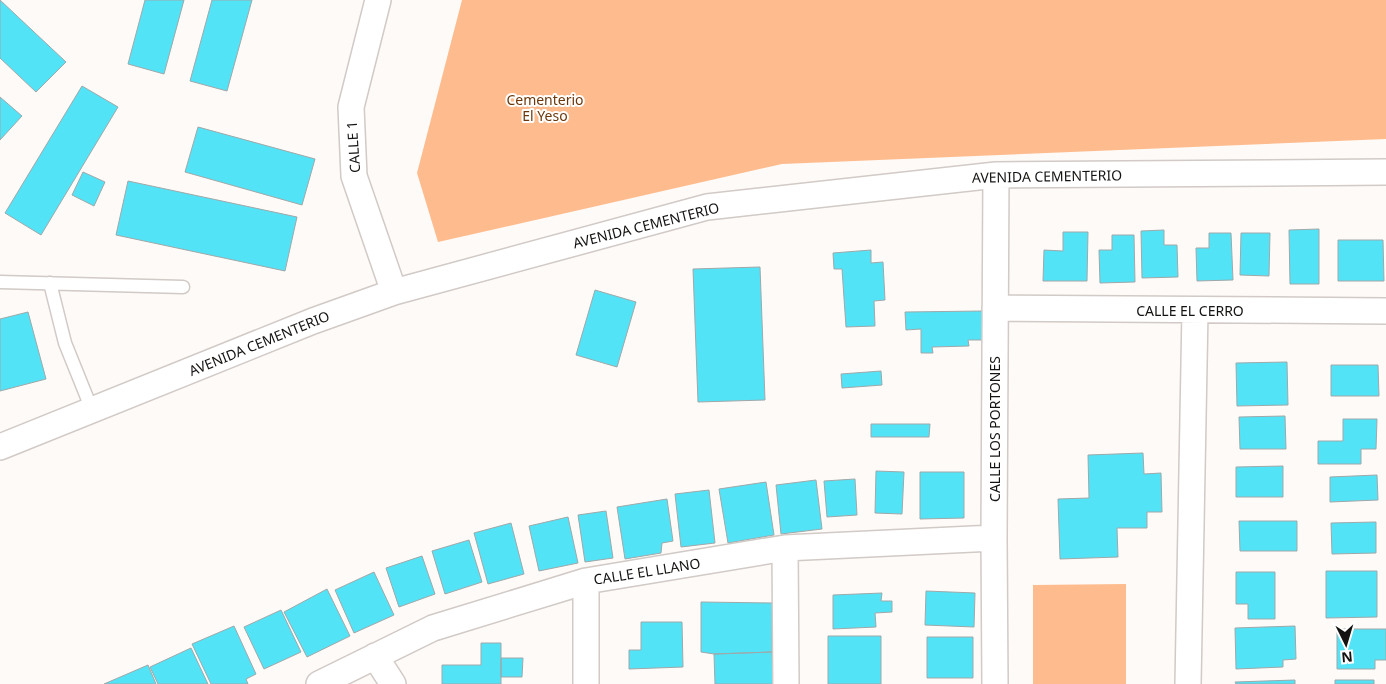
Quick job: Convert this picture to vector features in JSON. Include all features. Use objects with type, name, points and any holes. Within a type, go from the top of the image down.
[{"type":"street","name":"CALLE 1","points":[[378,0],[351,107],[354,176],[394,292]]},
{"type":"street","name":"AVENIDA CEMENTERIO","points":[[0,448],[313,321],[394,292],[707,207],[996,174],[1386,172]]},
{"type":"street","name":"CALLE LOS PORTONES","points":[[995,684],[996,174]]},
{"type":"street","name":"CALLE EL CERRO","points":[[995,308],[1386,311]]},
{"type":"street","points":[[1188,684],[1195,311]]},
{"type":"street","name":"CALLE EL LLANO","points":[[319,684],[433,628],[586,581],[785,548],[994,538]]},
{"type":"street","points":[[785,548],[786,684]]},
{"type":"street","points":[[586,581],[586,684]]},
{"type":"street","points":[[375,656],[393,684]]},
{"type":"lane","points":[[0,282],[183,287]]},
{"type":"lane","points":[[50,283],[65,343],[92,410]]},
{"type":"green space","name":"Cementerio El Yeso","points":[[462,0],[1386,0],[1386,139],[782,164],[438,242],[417,173]]},
{"type":"green space","points":[[1126,584],[1126,684],[1033,684],[1033,585]]},
{"type":"building","points":[[0,0],[66,62],[36,92],[0,58]]},
{"type":"building","points":[[145,0],[184,0],[164,74],[128,64]]},
{"type":"building","points":[[212,0],[252,0],[227,91],[190,81]]},
{"type":"building","points":[[82,86],[118,107],[41,235],[5,213]]},
{"type":"building","points":[[0,97],[22,116],[0,140]]},
{"type":"building","points":[[198,127],[315,159],[302,205],[185,172]]},
{"type":"building","points":[[83,172],[105,182],[94,206],[72,195]]},
{"type":"building","points":[[128,181],[297,217],[285,271],[116,235]]},
{"type":"building","points":[[1319,229],[1319,284],[1290,284],[1289,230]]},
{"type":"building","points":[[1164,230],[1164,245],[1177,245],[1178,277],[1142,278],[1141,231]]},
{"type":"building","points":[[1063,232],[1088,232],[1087,281],[1043,281],[1044,250],[1063,251]]},
{"type":"building","points":[[1209,233],[1231,233],[1233,280],[1197,281],[1196,248],[1209,248]]},
{"type":"building","points":[[1241,233],[1270,233],[1269,276],[1240,275]]},
{"type":"building","points":[[1112,235],[1134,235],[1135,282],[1100,283],[1099,250],[1112,250]]},
{"type":"building","points":[[1338,240],[1383,240],[1384,281],[1338,281]]},
{"type":"building","points":[[871,250],[871,263],[883,262],[885,300],[874,301],[875,326],[846,327],[842,269],[834,269],[833,253]]},
{"type":"building","points":[[760,267],[765,400],[698,402],[693,269]]},
{"type":"building","points":[[595,290],[636,302],[617,367],[576,355]]},
{"type":"building","points":[[983,311],[983,340],[968,340],[969,346],[932,347],[933,353],[921,353],[921,329],[906,330],[905,312]]},
{"type":"building","points":[[28,312],[46,379],[0,391],[0,319]]},
{"type":"building","points":[[1287,362],[1288,405],[1237,406],[1236,363]]},
{"type":"building","points":[[1331,365],[1378,365],[1379,396],[1331,396]]},
{"type":"building","points":[[881,371],[882,385],[842,388],[841,374]]},
{"type":"building","points":[[1285,416],[1286,449],[1240,449],[1239,417]]},
{"type":"building","points":[[1343,419],[1377,419],[1376,449],[1361,449],[1361,464],[1318,464],[1318,441],[1343,441]]},
{"type":"building","points":[[871,424],[930,424],[929,437],[871,437]]},
{"type":"building","points":[[1143,453],[1144,474],[1161,473],[1162,512],[1147,512],[1147,528],[1117,528],[1118,557],[1060,559],[1058,499],[1089,498],[1088,455]]},
{"type":"building","points":[[1283,466],[1283,497],[1236,497],[1236,467]]},
{"type":"building","points":[[876,471],[904,472],[902,514],[875,513]]},
{"type":"building","points":[[920,472],[964,472],[964,518],[920,519]]},
{"type":"building","points":[[1377,475],[1378,500],[1330,502],[1330,477]]},
{"type":"building","points":[[855,479],[857,515],[827,517],[824,481]]},
{"type":"building","points":[[816,480],[822,529],[781,534],[776,485]]},
{"type":"building","points":[[766,482],[774,535],[728,543],[719,489]]},
{"type":"building","points":[[709,490],[715,543],[681,547],[675,494]]},
{"type":"building","points":[[667,499],[673,541],[662,543],[661,553],[625,559],[617,507]]},
{"type":"building","points":[[606,511],[613,558],[585,562],[578,515]]},
{"type":"building","points":[[568,517],[578,563],[539,571],[529,526]]},
{"type":"building","points":[[1239,521],[1297,521],[1297,551],[1240,551]]},
{"type":"building","points":[[1376,522],[1376,553],[1332,554],[1331,523]]},
{"type":"building","points":[[511,523],[524,574],[488,584],[474,533]]},
{"type":"building","points":[[469,540],[482,582],[445,594],[432,551]]},
{"type":"building","points":[[422,556],[435,594],[399,607],[386,568]]},
{"type":"building","points":[[1326,571],[1377,571],[1377,617],[1326,618]]},
{"type":"building","points":[[374,572],[394,615],[354,633],[335,590]]},
{"type":"building","points":[[1236,572],[1275,572],[1275,619],[1248,619],[1248,604],[1236,604]]},
{"type":"building","points":[[327,589],[350,636],[307,657],[284,612]]},
{"type":"building","points":[[926,591],[975,593],[974,627],[925,625]]},
{"type":"building","points":[[882,593],[881,601],[892,601],[892,612],[875,613],[876,627],[833,629],[833,595]]},
{"type":"building","points":[[701,602],[772,603],[772,652],[714,654],[701,652]]},
{"type":"building","points":[[281,610],[301,652],[264,669],[244,627]]},
{"type":"building","points":[[641,622],[682,622],[683,667],[629,669],[629,650],[641,650]]},
{"type":"building","points":[[234,626],[256,674],[246,679],[248,684],[211,684],[192,644]]},
{"type":"building","points":[[1295,626],[1296,659],[1283,660],[1283,667],[1236,669],[1235,628]]},
{"type":"building","points":[[1337,629],[1386,629],[1386,660],[1375,660],[1375,669],[1337,669]]},
{"type":"building","points":[[828,636],[881,636],[881,684],[828,684]]},
{"type":"building","points":[[927,637],[973,637],[973,678],[927,678]]},
{"type":"building","points":[[481,643],[501,643],[501,684],[442,684],[442,665],[481,665]]},
{"type":"building","points":[[191,648],[208,684],[158,684],[150,667]]},
{"type":"building","points":[[772,652],[773,684],[715,684],[714,654]]},
{"type":"building","points":[[501,658],[523,658],[522,677],[501,677]]},
{"type":"building","points":[[148,665],[156,684],[104,684]]},
{"type":"building","points":[[1295,680],[1295,684],[1236,684],[1235,682]]},
{"type":"building","points":[[1335,680],[1374,680],[1374,684],[1335,684]]}]
